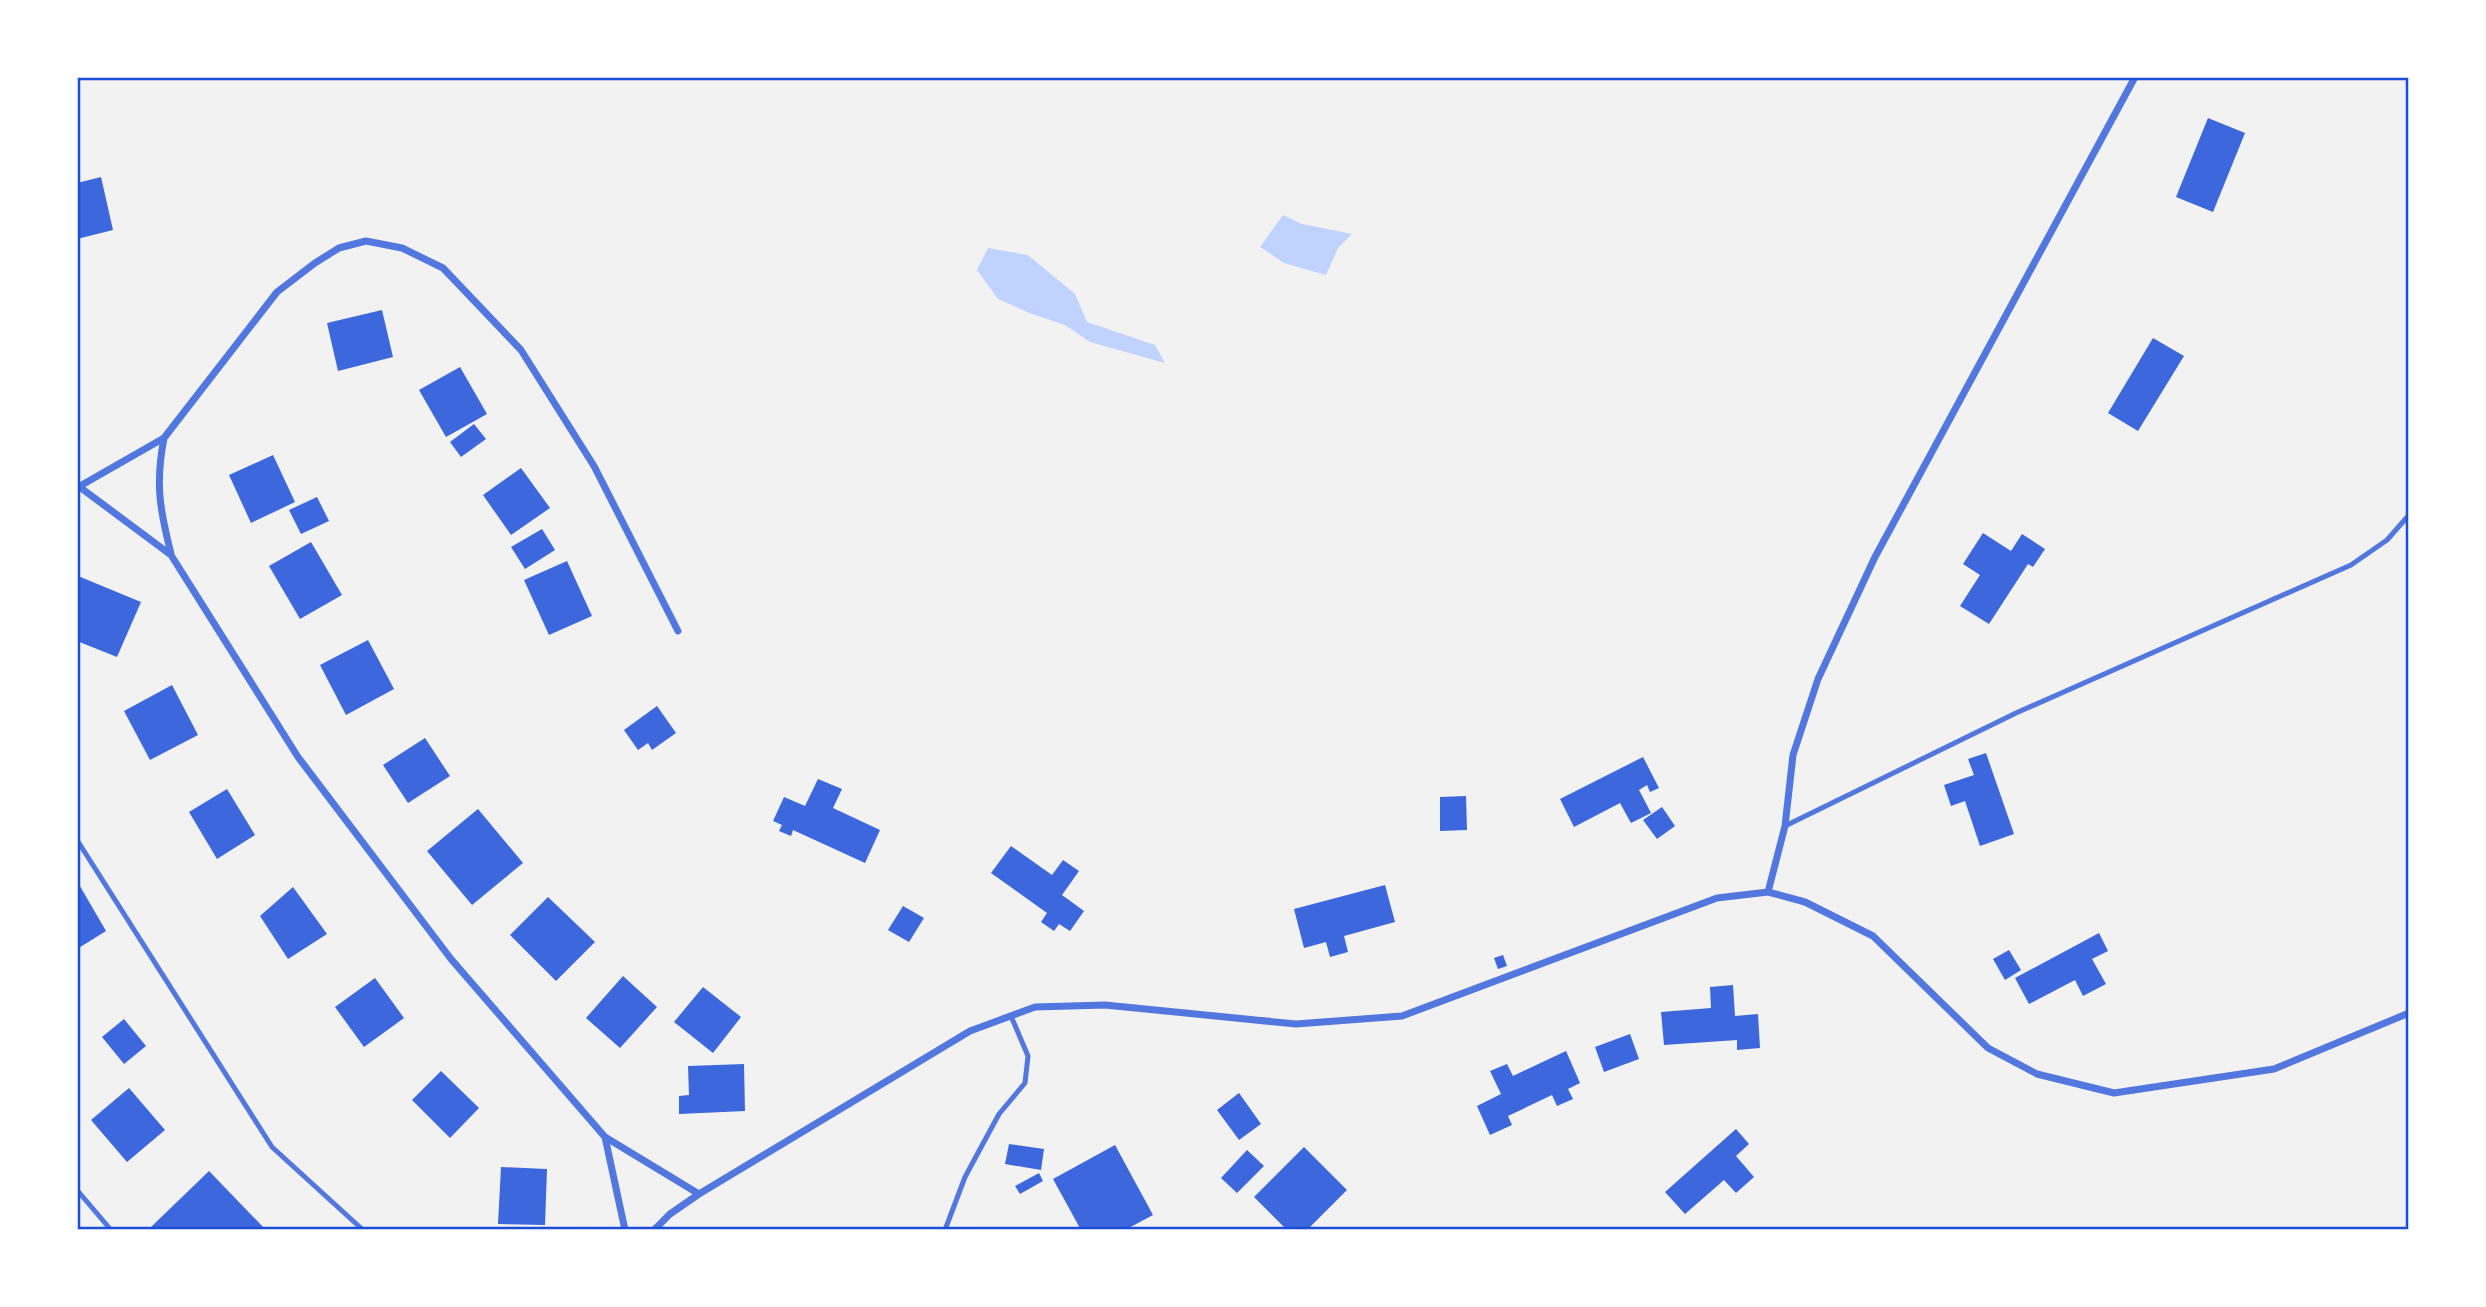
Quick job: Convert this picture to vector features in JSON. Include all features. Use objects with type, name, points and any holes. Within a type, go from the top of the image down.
[{"type":"street","points":[[1768,892],[1785,825],[1793,755],[1818,679],[1869,570],[2135,77]]},
{"type":"street","points":[[171,555],[79,486],[164,438],[278,292],[315,262],[339,248],[366,241],[402,248],[443,268],[521,350],[594,466],[678,631]]},
{"type":"street","points":[[164,438],[158,465],[159,503],[171,555],[298,757],[451,959],[604,1137],[699,1194]]},
{"type":"street","points":[[654,1230],[670,1214],[699,1194],[970,1031],[1035,1007],[1105,1005],[1296,1024],[1402,1016],[1717,898],[1768,892],[1805,902],[1873,936],[1988,1048],[2038,1074],[2114,1093],[2274,1069],[2409,1013]]},
{"type":"street","points":[[604,1137],[625,1230]]},
{"type":"lane","points":[[1785,825],[2016,713],[2351,565],[2387,540],[2409,514]]},
{"type":"lane","points":[[77,840],[272,1147],[363,1230]]},
{"type":"lane","points":[[945,1230],[965,1177],[999,1114],[1024,1083],[1028,1056],[1011,1016]]},
{"type":"lane","points":[[77,1190],[111,1230]]},
{"type":"water","points":[[1283,215],[1302,224],[1352,234],[1338,248],[1326,275],[1284,263],[1260,247]]},
{"type":"water","points":[[988,248],[1028,255],[1075,294],[1087,322],[1155,345],[1165,363],[1090,342],[1065,325],[998,299],[977,270]]},
{"type":"building","points":[[2208,118],[2245,133],[2213,212],[2176,197]]},
{"type":"building","points":[[101,177],[113,230],[77,239],[77,183]]},
{"type":"building","points":[[382,310],[393,357],[338,371],[327,323]]},
{"type":"building","points":[[2153,338],[2184,356],[2138,431],[2108,413]]},
{"type":"building","points":[[460,367],[487,414],[446,437],[419,390]]},
{"type":"building","points":[[474,424],[486,439],[461,457],[450,442]]},
{"type":"building","points":[[273,455],[295,502],[251,523],[229,475]]},
{"type":"building","points":[[521,468],[550,508],[511,535],[483,495]]},
{"type":"building","points":[[317,497],[329,521],[301,534],[289,510]]},
{"type":"building","points":[[542,529],[555,550],[525,569],[511,547]]},
{"type":"building","points":[[1983,533],[2011,551],[2022,534],[2045,549],[2033,567],[2028,564],[1989,624],[1960,606],[1980,575],[1963,564]]},
{"type":"building","points":[[311,542],[342,595],[300,619],[269,566]]},
{"type":"building","points":[[567,561],[592,616],[549,635],[524,580]]},
{"type":"building","points":[[78,576],[141,602],[117,657],[77,641]]},
{"type":"building","points":[[368,640],[394,689],[346,715],[320,665]]},
{"type":"building","points":[[172,685],[198,735],[150,760],[124,711]]},
{"type":"building","points":[[657,706],[676,733],[652,750],[648,743],[638,750],[624,730]]},
{"type":"building","points":[[425,738],[450,776],[408,803],[383,765]]},
{"type":"building","points":[[1986,753],[2014,834],[1980,846],[1965,801],[1951,806],[1944,785],[1974,775],[1968,759]]},
{"type":"building","points":[[1643,757],[1659,788],[1650,792],[1647,785],[1639,790],[1651,813],[1631,823],[1620,803],[1574,827],[1560,799]]},
{"type":"building","points":[[818,779],[842,789],[833,808],[880,830],[865,863],[793,830],[791,836],[779,831],[782,825],[773,821],[784,797],[805,806]]},
{"type":"building","points":[[227,789],[255,835],[217,859],[189,812]]},
{"type":"building","points":[[1466,796],[1467,830],[1440,831],[1440,797]]},
{"type":"building","points":[[1662,807],[1675,826],[1657,839],[1643,820]]},
{"type":"building","points":[[478,809],[523,863],[472,905],[427,851]]},
{"type":"building","points":[[1011,846],[1052,875],[1063,860],[1079,871],[1062,895],[1084,911],[1070,931],[1059,924],[1054,931],[1041,922],[1047,913],[991,873]]},
{"type":"building","points":[[77,881],[106,931],[77,949]]},
{"type":"building","points":[[1385,885],[1395,922],[1344,936],[1348,952],[1330,957],[1326,942],[1304,948],[1294,909]]},
{"type":"building","points":[[293,887],[327,934],[288,959],[260,916]]},
{"type":"building","points":[[548,897],[595,942],[556,981],[510,935]]},
{"type":"building","points":[[903,906],[924,918],[909,942],[888,930]]},
{"type":"building","points":[[2099,933],[2108,951],[2092,959],[2106,984],[2083,996],[2075,980],[2029,1004],[2015,978]]},
{"type":"building","points":[[2009,950],[2021,970],[2005,980],[1993,959]]},
{"type":"building","points":[[1503,955],[1507,966],[1498,969],[1494,958]]},
{"type":"building","points":[[623,976],[657,1007],[620,1048],[586,1018]]},
{"type":"building","points":[[375,978],[404,1018],[364,1047],[335,1007]]},
{"type":"building","points":[[1733,985],[1735,1016],[1758,1014],[1760,1048],[1737,1050],[1737,1040],[1664,1045],[1661,1012],[1711,1008],[1710,987]]},
{"type":"building","points":[[703,987],[741,1017],[713,1053],[674,1022]]},
{"type":"building","points":[[124,1019],[146,1046],[124,1064],[102,1037]]},
{"type":"building","points":[[1630,1034],[1639,1059],[1604,1072],[1595,1047]]},
{"type":"building","points":[[1566,1051],[1580,1083],[1568,1089],[1573,1099],[1557,1106],[1552,1095],[1508,1116],[1512,1125],[1490,1135],[1477,1106],[1501,1094],[1490,1071],[1507,1064],[1513,1076]]},
{"type":"building","points":[[744,1064],[745,1111],[679,1114],[679,1096],[689,1095],[688,1066]]},
{"type":"building","points":[[441,1071],[479,1108],[450,1138],[412,1100]]},
{"type":"building","points":[[129,1088],[165,1130],[127,1162],[91,1120]]},
{"type":"building","points":[[1239,1093],[1261,1124],[1239,1140],[1217,1110]]},
{"type":"building","points":[[1736,1129],[1749,1144],[1736,1156],[1754,1177],[1736,1193],[1724,1180],[1685,1214],[1665,1192]]},
{"type":"building","points":[[1009,1144],[1044,1149],[1041,1170],[1005,1164]]},
{"type":"building","points":[[1115,1145],[1153,1215],[1125,1230],[1081,1230],[1053,1179]]},
{"type":"building","points":[[1304,1147],[1347,1190],[1307,1230],[1287,1230],[1254,1197]]},
{"type":"building","points":[[1247,1150],[1264,1166],[1237,1193],[1221,1178]]},
{"type":"building","points":[[501,1167],[547,1169],[545,1225],[498,1224]]},
{"type":"building","points":[[209,1171],[266,1230],[154,1230],[151,1227]]},
{"type":"building","points":[[1039,1173],[1043,1181],[1020,1194],[1015,1186]]}]
